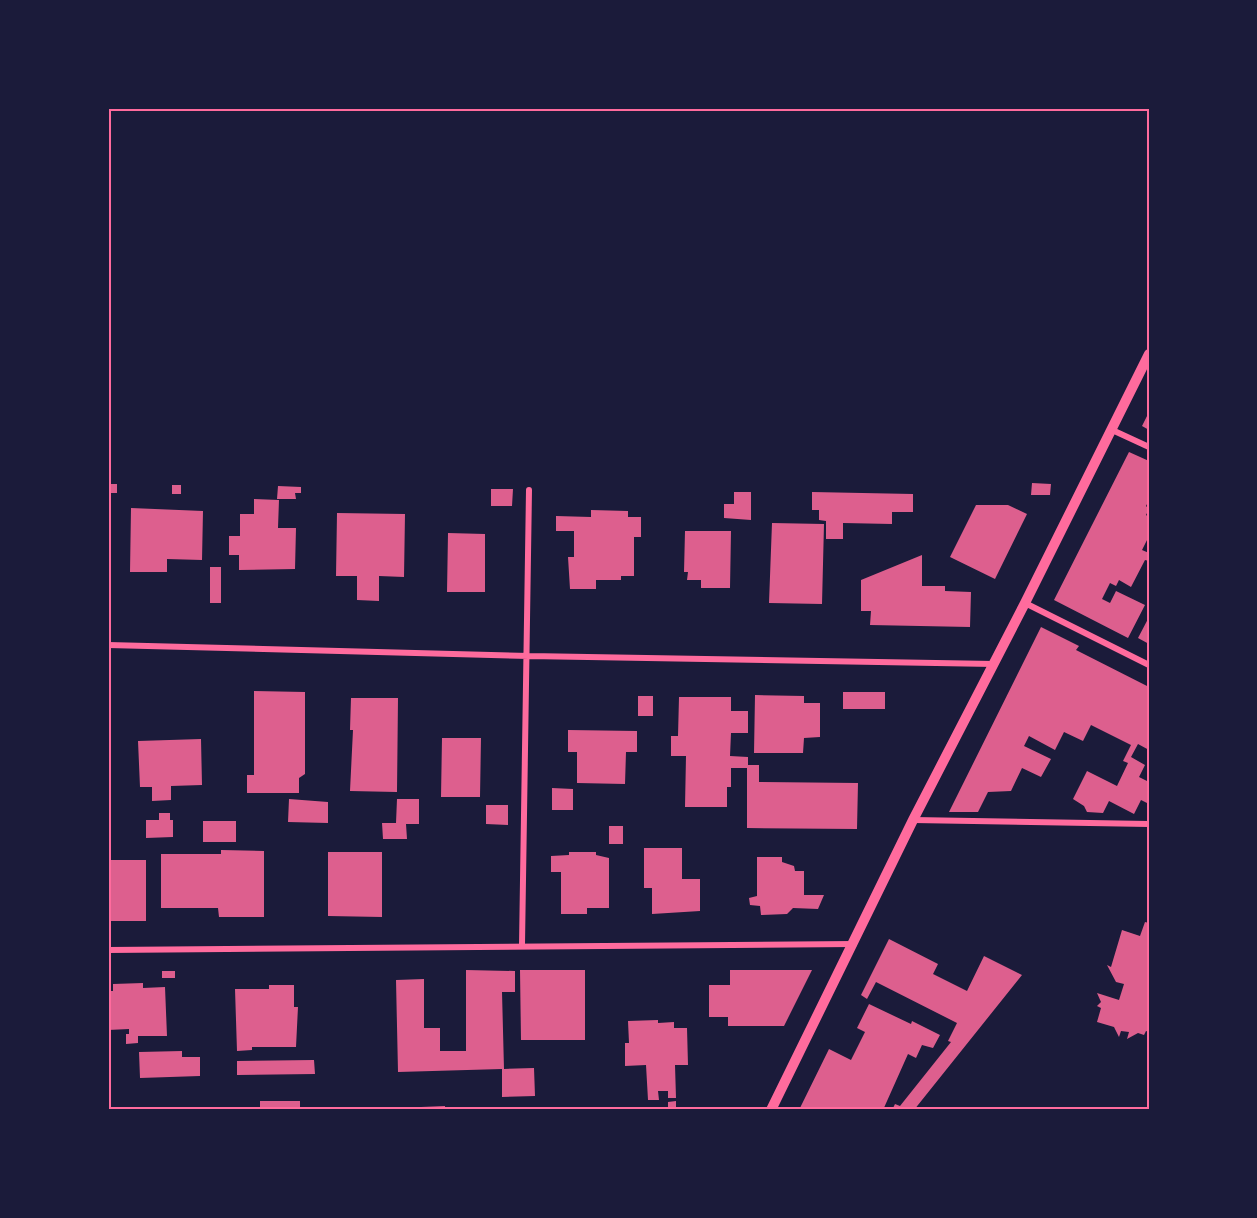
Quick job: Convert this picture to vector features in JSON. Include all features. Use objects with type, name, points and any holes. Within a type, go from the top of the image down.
[{"type":"street","points":[[771,1110],[855,944],[913,820],[1025,603],[1149,354]]},
{"type":"street","points":[[1110,429],[1149,447]]},
{"type":"street","points":[[522,945],[529,656],[530,490]]},
{"type":"street","points":[[1025,603],[1149,665]]},
{"type":"street","points":[[108,645],[529,656],[994,664]]},
{"type":"street","points":[[913,820],[1149,824]]},
{"type":"street","points":[[108,950],[855,944]]},
{"type":"building","points":[[1149,412],[1149,430],[1142,426]]},
{"type":"building","points":[[1129,452],[1149,461],[1149,500],[1146,506],[1149,509],[1146,515],[1149,517],[1149,536],[1142,550],[1149,553],[1149,561],[1145,560],[1131,587],[1119,580],[1116,586],[1110,583],[1102,599],[1110,603],[1116,591],[1145,605],[1128,638],[1054,600]]},
{"type":"building","points":[[1032,483],[1051,484],[1050,495],[1031,495]]},
{"type":"building","points":[[108,484],[117,484],[117,493],[108,493]]},
{"type":"building","points":[[172,485],[181,485],[181,494],[172,494]]},
{"type":"building","points":[[278,486],[301,487],[301,493],[295,493],[296,499],[277,499]]},
{"type":"building","points":[[491,489],[513,489],[512,506],[491,506]]},
{"type":"building","points":[[734,492],[751,492],[751,520],[724,518],[724,504],[734,504]]},
{"type":"building","points":[[812,492],[913,494],[913,512],[892,512],[892,524],[843,523],[843,539],[826,539],[826,521],[819,520],[819,510],[812,510]]},
{"type":"building","points":[[254,499],[279,500],[278,528],[296,528],[295,569],[239,570],[239,555],[229,555],[229,536],[240,536],[240,514],[254,514]]},
{"type":"building","points":[[976,505],[1008,505],[1027,514],[995,579],[950,557]]},
{"type":"building","points":[[131,508],[203,511],[202,560],[167,559],[167,572],[130,572]]},
{"type":"building","points":[[591,510],[628,511],[628,517],[641,517],[641,537],[634,537],[634,576],[621,576],[621,580],[596,580],[596,589],[570,589],[568,557],[574,557],[574,531],[556,531],[556,516],[591,517]]},
{"type":"building","points":[[337,513],[405,514],[404,577],[379,576],[379,601],[357,600],[357,576],[336,576]]},
{"type":"building","points":[[772,523],[824,524],[822,604],[769,603]]},
{"type":"building","points":[[685,531],[731,531],[730,588],[701,588],[701,580],[687,580],[688,572],[684,572]]},
{"type":"building","points":[[448,533],[485,534],[485,592],[447,592]]},
{"type":"building","points":[[922,555],[922,586],[945,586],[945,591],[971,592],[970,627],[870,625],[871,611],[861,611],[861,580]]},
{"type":"building","points":[[210,567],[221,567],[221,603],[210,603]]},
{"type":"building","points":[[1149,617],[1149,644],[1138,638]]},
{"type":"building","points":[[1041,627],[1079,646],[1076,650],[1149,687],[1149,750],[1138,744],[1131,757],[1145,765],[1139,777],[1149,782],[1149,804],[1141,800],[1134,814],[1109,801],[1103,813],[1087,812],[1084,806],[1073,799],[1087,771],[1117,786],[1128,763],[1123,761],[1131,745],[1091,725],[1083,741],[1064,732],[1055,750],[1029,736],[1024,746],[1051,759],[1041,777],[1022,768],[1011,791],[988,792],[978,812],[949,812]]},
{"type":"building","points":[[254,691],[305,692],[305,774],[299,778],[299,793],[247,793],[247,775],[254,775]]},
{"type":"building","points":[[843,692],[885,692],[885,709],[843,709]]},
{"type":"building","points":[[755,695],[804,696],[804,703],[820,703],[820,737],[804,738],[803,753],[754,753]]},
{"type":"building","points":[[638,696],[653,696],[653,716],[638,716]]},
{"type":"building","points":[[679,697],[731,697],[731,711],[748,711],[748,733],[731,733],[730,756],[748,757],[748,765],[759,765],[759,782],[858,783],[857,829],[747,828],[747,768],[731,768],[731,787],[727,787],[727,807],[685,807],[686,756],[671,756],[671,736],[678,736]]},
{"type":"building","points":[[351,698],[398,698],[397,792],[350,791],[353,730],[350,730]]},
{"type":"building","points":[[568,730],[637,731],[637,752],[626,752],[625,784],[577,783],[577,752],[568,752]]},
{"type":"building","points":[[442,738],[481,738],[480,797],[441,797]]},
{"type":"building","points":[[201,739],[202,785],[171,786],[171,800],[152,801],[152,787],[140,787],[138,741]]},
{"type":"building","points":[[552,788],[573,789],[573,810],[552,810]]},
{"type":"building","points":[[289,799],[328,802],[328,823],[288,822]]},
{"type":"building","points":[[397,799],[419,799],[419,824],[406,824],[407,839],[383,839],[382,823],[396,823]]},
{"type":"building","points":[[486,805],[508,805],[508,825],[486,824]]},
{"type":"building","points":[[159,813],[170,813],[170,820],[173,820],[173,837],[146,838],[146,820],[159,820]]},
{"type":"building","points":[[203,821],[236,821],[236,842],[203,842]]},
{"type":"building","points":[[609,826],[623,826],[623,844],[609,844]]},
{"type":"building","points":[[644,848],[682,848],[682,879],[700,879],[700,911],[652,914],[652,888],[644,888]]},
{"type":"building","points":[[221,850],[264,851],[264,917],[219,917],[218,908],[161,908],[161,854],[221,854]]},
{"type":"building","points":[[328,852],[382,852],[382,917],[328,916]]},
{"type":"building","points":[[569,852],[596,852],[596,855],[609,858],[609,908],[587,908],[587,914],[561,914],[561,872],[551,872],[551,856],[569,855]]},
{"type":"building","points":[[757,857],[782,857],[782,862],[794,866],[795,871],[804,871],[804,895],[824,895],[818,909],[793,908],[787,914],[761,915],[760,906],[750,905],[749,898],[757,896]]},
{"type":"building","points":[[108,860],[146,860],[146,921],[108,921]]},
{"type":"building","points":[[1145,922],[1149,923],[1149,1032],[1146,1031],[1144,1035],[1138,1033],[1127,1039],[1129,1032],[1121,1031],[1119,1037],[1114,1027],[1097,1022],[1101,1008],[1097,1006],[1101,1002],[1097,993],[1119,1000],[1124,984],[1116,982],[1107,965],[1111,967],[1122,930],[1140,936]]},
{"type":"building","points":[[889,939],[938,964],[933,974],[967,991],[984,956],[1022,975],[914,1110],[892,1110],[895,1104],[900,1106],[951,1042],[948,1041],[957,1023],[876,982],[867,999],[861,995]]},
{"type":"building","points":[[466,970],[515,971],[515,992],[502,992],[504,1069],[534,1068],[535,1096],[502,1097],[502,1069],[398,1072],[396,980],[424,979],[424,1028],[440,1028],[440,1051],[466,1051]]},
{"type":"building","points":[[520,970],[585,970],[585,1040],[521,1040]]},
{"type":"building","points":[[730,970],[812,970],[784,1026],[728,1026],[728,1017],[709,1017],[709,985],[730,985]]},
{"type":"building","points":[[162,971],[175,971],[175,978],[162,978]]},
{"type":"building","points":[[143,983],[143,988],[165,987],[167,1036],[138,1036],[138,1043],[126,1044],[126,1034],[129,1034],[129,1029],[108,1030],[108,991],[113,991],[113,984]]},
{"type":"building","points":[[269,985],[294,985],[294,1007],[298,1007],[296,1047],[252,1047],[252,1050],[237,1051],[235,989],[269,989]]},
{"type":"building","points":[[869,1004],[940,1035],[933,1048],[922,1045],[916,1058],[908,1054],[883,1110],[799,1110],[829,1049],[851,1060],[865,1032],[857,1028]]},
{"type":"building","points":[[658,1020],[658,1023],[674,1022],[674,1028],[687,1028],[688,1065],[675,1065],[676,1098],[668,1098],[668,1091],[658,1091],[659,1100],[648,1100],[646,1065],[625,1066],[625,1043],[629,1043],[628,1021]]},
{"type":"building","points":[[182,1051],[182,1057],[200,1057],[200,1076],[140,1078],[139,1052]]},
{"type":"building","points":[[314,1060],[315,1074],[237,1075],[237,1061]]},
{"type":"building","points":[[260,1101],[300,1101],[300,1110],[260,1110]]},
{"type":"building","points":[[676,1101],[676,1110],[668,1110],[668,1102]]},
{"type":"building","points":[[445,1106],[445,1110],[421,1110],[421,1107]]}]
